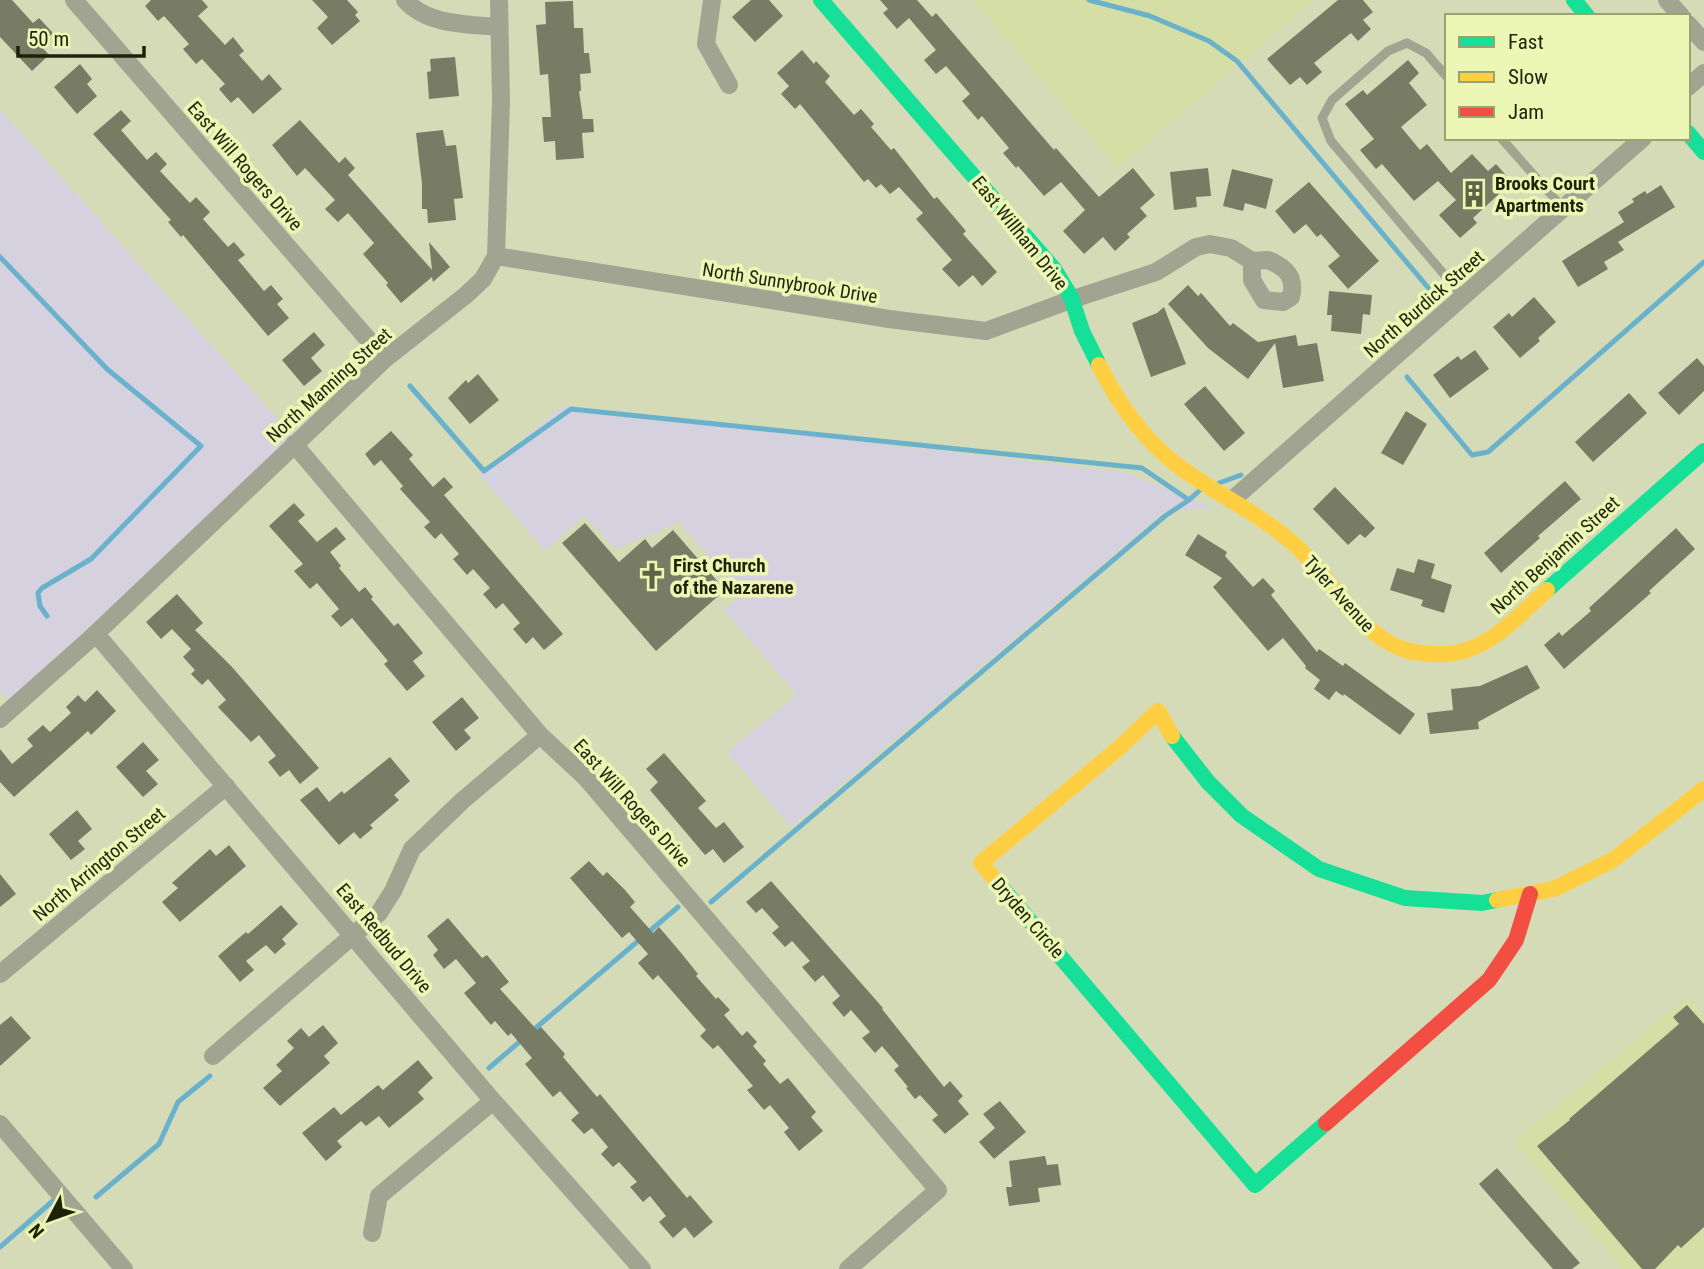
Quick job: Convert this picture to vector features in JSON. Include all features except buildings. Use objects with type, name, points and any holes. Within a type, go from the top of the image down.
[{"type":"street","name":"East Will Rogers Drive","points":[[74,0],[385,359]]},
{"type":"street","points":[[405,0],[414,10],[452,23],[498,27]]},
{"type":"street","points":[[496,256],[501,101],[499,0]]},
{"type":"street","points":[[712,0],[706,44],[729,85]]},
{"type":"street","name":"East Willham Drive","points":[[821,0],[1054,269],[1073,299],[1081,329],[1112,389],[1145,436],[1191,477],[1267,521]]},
{"type":"street","points":[[1574,0],[1585,14]]},
{"type":"street","points":[[1667,0],[1679,14]]},
{"type":"street","points":[[1690,26],[1704,43]]},
{"type":"street","points":[[1690,86],[1704,74]]},
{"type":"street","points":[[1690,135],[1704,152]]},
{"type":"street","name":"North Burdick Street","points":[[1232,500],[1641,140]]},
{"type":"street","name":"North Sunnybrook Drive","points":[[496,256],[875,317],[986,331],[1156,272],[1196,247],[1210,244],[1231,248],[1252,261]]},
{"type":"street","name":"North Manning Street","points":[[0,719],[96,634],[385,359],[466,295],[483,279],[496,256]]},
{"type":"street","name":"East Will Rogers Drive","points":[[294,444],[540,734],[586,778],[938,1190],[848,1269]]},
{"type":"street","name":"North Benjamin Street","points":[[1419,652],[1450,656],[1469,651],[1497,634],[1704,451]]},
{"type":"street","name":"Tyler Avenue","points":[[1267,521],[1297,547],[1378,637],[1396,647],[1419,652]]},
{"type":"street","name":"East Redbud Drive","points":[[96,634],[354,934],[493,1101],[642,1269]]},
{"type":"street","name":"Dryden Circle","points":[[1158,711],[1173,738],[1208,782],[1242,816],[1318,869],[1405,898],[1482,904],[1530,894],[1523,927],[1509,956],[1489,980],[1255,1185],[981,863],[1119,748],[1158,711]]},
{"type":"street","points":[[213,1056],[379,914],[412,849],[462,801],[540,734]]},
{"type":"street","name":"North Arrington Street","points":[[0,974],[226,786]]},
{"type":"street","points":[[1530,894],[1554,888],[1613,860],[1704,789]]},
{"type":"street","points":[[372,1233],[379,1196],[493,1101]]},
{"type":"street","points":[[0,1124],[124,1269]]},
{"type":"lane","points":[[1445,75],[1426,54],[1407,43],[1388,51],[1332,100],[1322,118],[1332,141],[1464,298]]},
{"type":"lane","points":[[1503,140],[1563,208]]},
{"type":"shaded area","points":[[972,0],[1313,0],[1118,168]]},
{"type":"shaded area","points":[[0,109],[297,441],[8,700],[0,691]]},
{"type":"shaded area","points":[[563,406],[1127,473],[1215,508],[1165,511],[791,827],[727,752],[797,695],[724,610],[743,595],[679,522],[616,549],[584,516],[545,551],[479,474]]},
{"type":"shaded area","points":[[1688,996],[1704,1014],[1704,1269],[1622,1269],[1514,1141]]},
{"type":"waterway","points":[[1089,0],[1150,16],[1209,41],[1237,61],[1436,297]]},
{"type":"waterway","points":[[0,257],[107,369],[201,446],[91,559],[42,588],[38,593],[40,606],[47,616]]},
{"type":"waterway","points":[[1407,377],[1472,455],[1488,452],[1704,262]]},
{"type":"waterway","points":[[410,386],[484,471],[571,409],[1142,468],[1189,500],[1200,490]]},
{"type":"waterway","points":[[1219,483],[1241,475]]},
{"type":"waterway","points":[[711,902],[1165,516],[1189,500]]},
{"type":"waterway","points":[[531,1032],[678,907]]},
{"type":"waterway","points":[[489,1068],[524,1038]]},
{"type":"waterway","points":[[96,1197],[159,1144],[178,1102],[210,1076]]},
{"type":"waterway","points":[[0,1247],[55,1199]]},
{"type":"traffic: fast","points":[[821,0],[1054,269],[1071,297],[1082,331],[1099,365]]},
{"type":"traffic: fast","points":[[1574,0],[1585,14]]},
{"type":"traffic: fast","points":[[1690,135],[1704,152]]},
{"type":"traffic: fast","points":[[1547,590],[1704,451]]},
{"type":"traffic: fast","points":[[1172,736],[1208,782],[1242,816],[1319,869],[1405,898],[1482,903],[1497,900]]},
{"type":"traffic: fast","points":[[1001,887],[1255,1185],[1326,1123]]},
{"type":"traffic: slow","points":[[1099,365],[1124,408],[1155,446],[1181,468],[1253,514],[1295,545],[1356,616],[1384,640],[1420,653],[1458,653],[1500,632],[1547,590]]},
{"type":"traffic: slow","points":[[1001,887],[981,863],[1119,748],[1158,711],[1172,736]]},
{"type":"traffic: slow","points":[[1497,900],[1554,889],[1613,860],[1704,789]]},
{"type":"traffic: jam","points":[[1326,1123],[1489,980],[1516,940],[1530,894]]},
{"type":"place","name":"Brooks Court Apartments","points":[[1474,194]]},
{"type":"place","name":"First Church of the Nazarene","points":[[652,576]]}]
